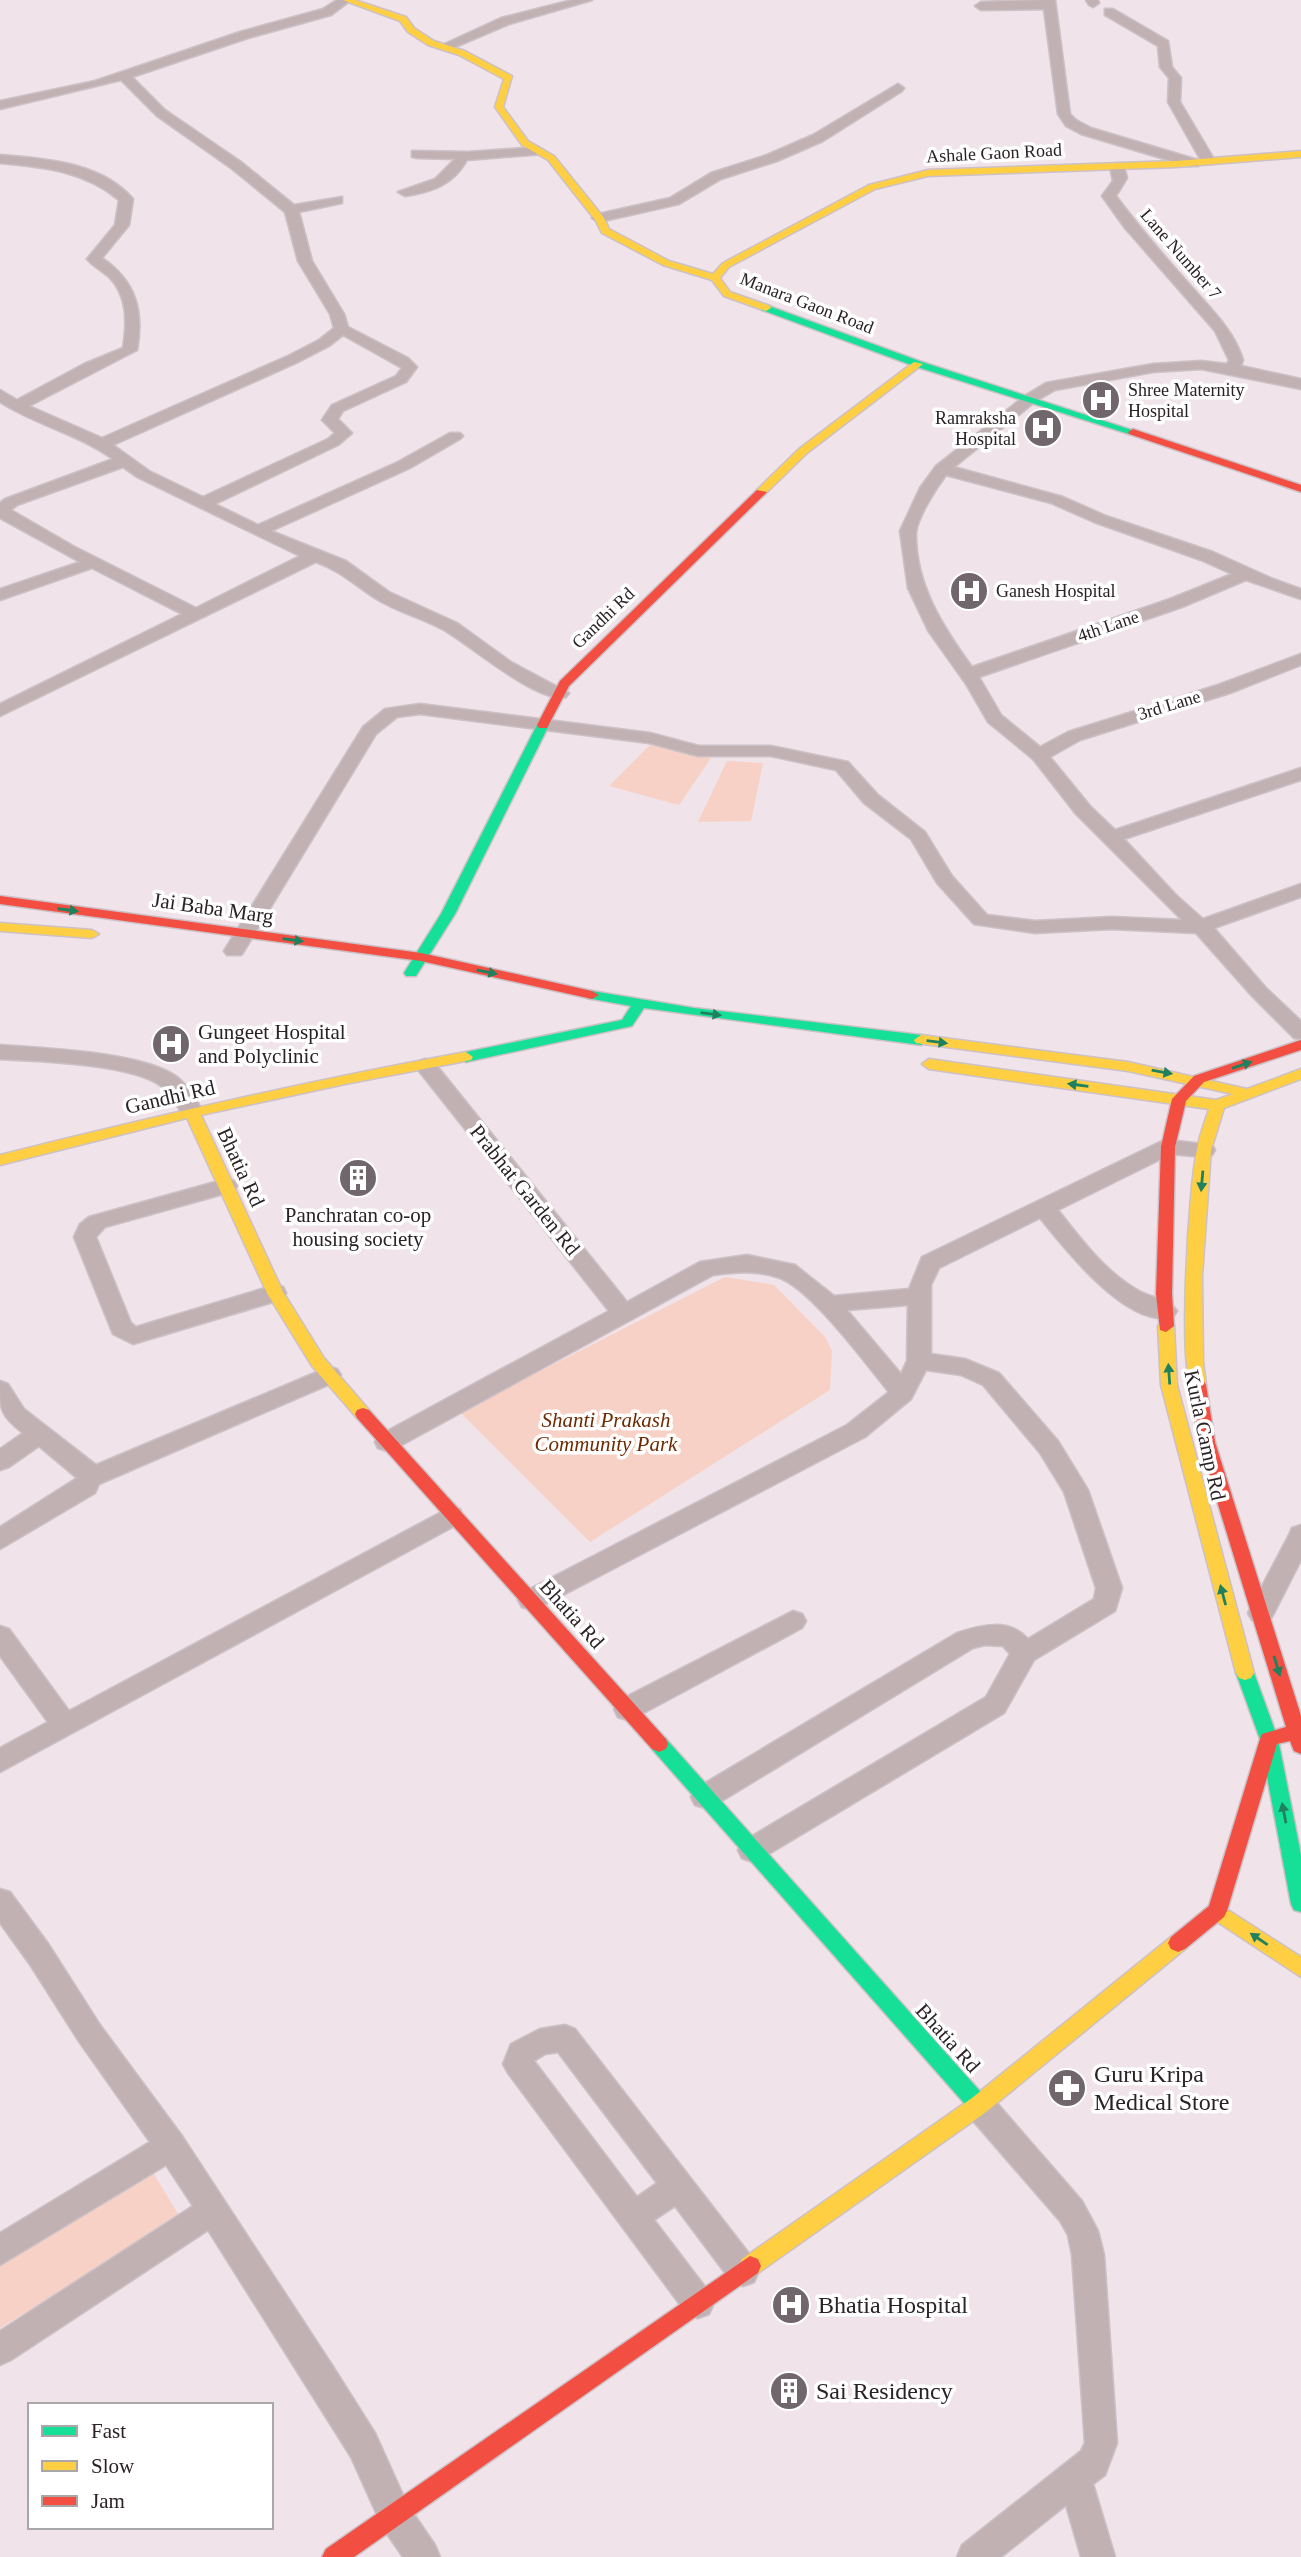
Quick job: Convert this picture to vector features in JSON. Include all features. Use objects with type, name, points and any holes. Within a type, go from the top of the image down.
[{"type":"street","name":"Manara Gaon Road","points":[[346,0],[402,19],[411,30],[431,43],[462,53],[509,78],[499,107],[525,143],[551,158],[599,218],[605,231],[666,263],[715,278],[727,294],[918,365],[1184,457]]},
{"type":"street","points":[[0,106],[98,84],[302,17],[327,12],[346,0]]},
{"type":"street","points":[[444,47],[505,21],[586,0]]},
{"type":"street","points":[[981,6],[1050,2],[1064,114],[1071,123],[1086,131],[1200,162]]},
{"type":"street","points":[[1109,12],[1164,44],[1166,67],[1175,78],[1174,102],[1200,162]]},
{"type":"street","points":[[123,75],[161,113],[236,165],[291,210],[305,261],[337,314],[342,329],[410,367],[401,379],[337,408],[330,420],[344,433],[333,442],[204,503]]},
{"type":"street","points":[[599,218],[674,201],[716,176],[772,158],[818,138],[898,88]]},
{"type":"street","points":[[417,154],[463,156],[538,151]]},
{"type":"street","name":"Ashale Gaon Road","points":[[715,278],[726,265],[872,187],[928,173],[1117,167],[1301,154]]},
{"type":"street","points":[[405,192],[438,184],[455,173],[463,156]]},
{"type":"street","points":[[0,159],[46,164],[90,174],[109,183],[126,199],[128,216],[113,240],[94,259],[109,268],[127,286],[132,311],[133,335],[130,350],[89,367],[17,406]]},
{"type":"street","name":"Lane Number 7","points":[[1117,167],[1121,177],[1119,186],[1109,196],[1130,225],[1221,330],[1232,347],[1236,360],[1232,369]]},
{"type":"street","points":[[291,210],[337,200]]},
{"type":"street","points":[[102,444],[293,359],[324,343],[342,329]]},
{"type":"street","name":"Gandhi Rd","points":[[409,976],[448,914],[564,684],[803,451],[918,365]]},
{"type":"street","points":[[1301,384],[1201,365],[1153,368],[1051,386],[1019,399],[942,469],[928,488],[908,531],[916,588],[938,632],[968,674],[994,718],[1039,755],[1083,810],[1169,899],[1209,933],[1259,992],[1301,1033]]},
{"type":"street","points":[[0,395],[17,406],[102,444],[143,474],[258,531],[340,565],[383,596],[451,627],[505,666],[560,693]]},
{"type":"street","points":[[258,531],[404,465],[455,436]]},
{"type":"street","points":[[1184,457],[1301,489]]},
{"type":"street","points":[[1184,457],[1301,501]]},
{"type":"street","points":[[126,460],[10,502],[0,511],[195,614]]},
{"type":"street","points":[[942,469],[1057,500],[1100,519],[1207,556],[1301,594]]},
{"type":"street","points":[[0,711],[60,677],[195,614],[278,571],[315,556]]},
{"type":"street","points":[[0,595],[95,562]]},
{"type":"street","name":"4th Lane","points":[[968,674],[1176,603],[1246,574]]},
{"type":"street","name":"3rd Lane","points":[[1039,755],[1074,736],[1224,689],[1301,659]]},
{"type":"street","points":[[234,951],[355,754],[382,716],[397,710],[420,709],[545,723],[650,738],[698,751],[771,751],[842,766],[871,799],[918,836],[944,879],[981,920],[1035,927],[1112,923],[1199,927],[1301,890]]},
{"type":"street","points":[[1111,837],[1301,774]]},
{"type":"street","name":"Jai Baba Marg","points":[[0,900],[421,957],[640,1003],[1130,1066],[1199,1079],[1249,1094]]},
{"type":"street","points":[[0,927],[105,935]]},
{"type":"street","points":[[586,1014],[634,1023],[640,1003]]},
{"type":"street","name":"Gandhi Rd","points":[[0,1160],[192,1112],[350,1078],[426,1066],[634,1023]]},
{"type":"street","points":[[1179,1099],[1199,1079],[1301,1045]]},
{"type":"street","points":[[0,1052],[120,1066],[163,1077],[178,1089],[192,1112]]},
{"type":"street","points":[[916,1063],[1218,1105],[1301,1074]]},
{"type":"street","name":"Prabhat Garden Rd","points":[[426,1066],[624,1314]]},
{"type":"street","name":"Kurla Camp Rd","points":[[1179,1099],[1168,1147],[1165,1311],[1170,1385],[1239,1656],[1269,1739],[1301,1905]]},
{"type":"street","name":"Kurla Camp Rd","points":[[1218,1105],[1204,1150],[1194,1276],[1195,1362],[1207,1442],[1300,1735]]},
{"type":"street","name":"Bhatia Rd","points":[[192,1112],[275,1293],[318,1362],[451,1516],[531,1600],[979,2105]]},
{"type":"street","points":[[531,1600],[856,1431],[903,1393],[919,1361],[920,1285],[930,1263],[1168,1147],[1204,1150]]},
{"type":"street","points":[[226,1186],[97,1222],[88,1228],[85,1237],[121,1328],[133,1336],[275,1293]]},
{"type":"street","points":[[1044,1208],[1109,1284],[1140,1304],[1165,1311]]},
{"type":"street","points":[[387,1442],[708,1268],[747,1263],[787,1271],[829,1304],[903,1393]]},
{"type":"street","points":[[829,1304],[920,1296]]},
{"type":"street","points":[[751,1850],[995,1705],[1007,1689],[1016,1665],[1025,1653],[1106,1604],[1109,1588],[1076,1490],[1049,1447],[991,1379],[965,1367],[919,1361]]},
{"type":"street","points":[[89,1478],[329,1375]]},
{"type":"street","points":[[0,1390],[16,1415],[87,1471],[89,1478],[86,1486],[0,1539]]},
{"type":"street","points":[[0,1461],[40,1434]]},
{"type":"street","points":[[0,1761],[451,1516]]},
{"type":"street","points":[[1261,1613],[1301,1535]]},
{"type":"street","points":[[627,1709],[793,1621]]},
{"type":"street","points":[[705,1797],[966,1640],[985,1635],[1010,1636],[1025,1653]]},
{"type":"street","points":[[0,1636],[65,1726]]},
{"type":"street","points":[[334,2557],[979,2105],[1217,1911],[1269,1739],[1300,1735]]},
{"type":"street","points":[[0,1901],[213,2210],[363,2445],[395,2516],[423,2557]]},
{"type":"street","points":[[1217,1911],[1301,1968]]},
{"type":"street","points":[[698,2303],[518,2064],[521,2053],[540,2042],[565,2038],[743,2271]]},
{"type":"street","points":[[974,2557],[1093,2463],[1101,2443],[1088,2255],[1083,2231],[1071,2211],[979,2105]]},
{"type":"street","points":[[0,2250],[171,2146]]},
{"type":"street","points":[[633,2217],[678,2186]]},
{"type":"street","points":[[0,2348],[213,2210]]},
{"type":"street","points":[[1075,2479],[1098,2557]]},
{"type":"green space","points":[[650,745],[711,758],[679,805],[609,786]]},
{"type":"green space","points":[[727,761],[763,763],[751,821],[698,822]]},
{"type":"green space","name":"Shanti Prakash Community Park","points":[[725,1277],[774,1285],[825,1337],[832,1351],[830,1390],[590,1542],[460,1412]]},
{"type":"green space","points":[[152,2171],[178,2214],[0,2328],[0,2244]]},
{"type":"traffic: fast","points":[[766,308],[918,364],[1133,432]]},
{"type":"traffic: fast","points":[[411,973],[448,914],[543,725]]},
{"type":"traffic: fast","points":[[592,995],[694,1012],[921,1040]]},
{"type":"traffic: fast","points":[[466,1057],[627,1023],[640,1003]]},
{"type":"traffic: fast","points":[[1245,1673],[1269,1739],[1301,1904]]},
{"type":"traffic: fast","points":[[659,1744],[979,2105]]},
{"type":"traffic: slow","points":[[347,0],[403,19],[411,30],[431,43],[462,53],[509,78],[499,107],[525,143],[551,158],[601,220],[605,231],[666,263],[715,278],[727,294],[766,308]]},
{"type":"traffic: slow","points":[[715,278],[726,265],[872,187],[928,173],[1176,164],[1301,154]]},
{"type":"traffic: slow","points":[[761,492],[803,451],[918,364]]},
{"type":"traffic: slow","points":[[0,927],[92,934]]},
{"type":"traffic: slow","points":[[921,1040],[1128,1067],[1249,1094]]},
{"type":"traffic: slow","points":[[0,1160],[192,1112],[350,1078],[466,1057]]},
{"type":"traffic: slow","points":[[929,1064],[1216,1105]]},
{"type":"traffic: slow","points":[[1198,1385],[1195,1362],[1194,1276],[1204,1150],[1218,1105],[1301,1074]]},
{"type":"traffic: slow","points":[[192,1112],[275,1293],[318,1362],[363,1414]]},
{"type":"traffic: slow","points":[[1166,1326],[1169,1385],[1245,1673]]},
{"type":"traffic: slow","points":[[1217,1911],[1301,1968]]},
{"type":"traffic: slow","points":[[750,2266],[979,2105],[1178,1943]]},
{"type":"traffic: jam","points":[[1133,432],[1301,489]]},
{"type":"traffic: jam","points":[[543,725],[564,684],[761,492]]},
{"type":"traffic: jam","points":[[0,900],[421,957],[592,995]]},
{"type":"traffic: jam","points":[[1166,1326],[1164,1294],[1168,1147],[1179,1099],[1199,1079],[1301,1045]]},
{"type":"traffic: jam","points":[[1198,1385],[1207,1442],[1301,1746]]},
{"type":"traffic: jam","points":[[363,1414],[659,1744]]},
{"type":"traffic: jam","points":[[1178,1943],[1217,1911],[1269,1739],[1301,1730]]},
{"type":"traffic: jam","points":[[334,2557],[750,2266]]},
{"type":"place","name":"Shree Maternity Hospital","points":[[1101,400]]},
{"type":"place","name":"Ramraksha Hospital","points":[[1043,428]]},
{"type":"place","name":"Ganesh Hospital","points":[[969,591]]},
{"type":"place","name":"Gungeet Hospital and Polyclinic","points":[[171,1044]]},
{"type":"place","name":"Panchratan co-op housing society","points":[[358,1178]]},
{"type":"place","name":"Guru Kripa Medical Store","points":[[1067,2088]]},
{"type":"place","name":"Bhatia Hospital","points":[[791,2305]]},
{"type":"place","name":"Sai Residency","points":[[789,2391]]}]
